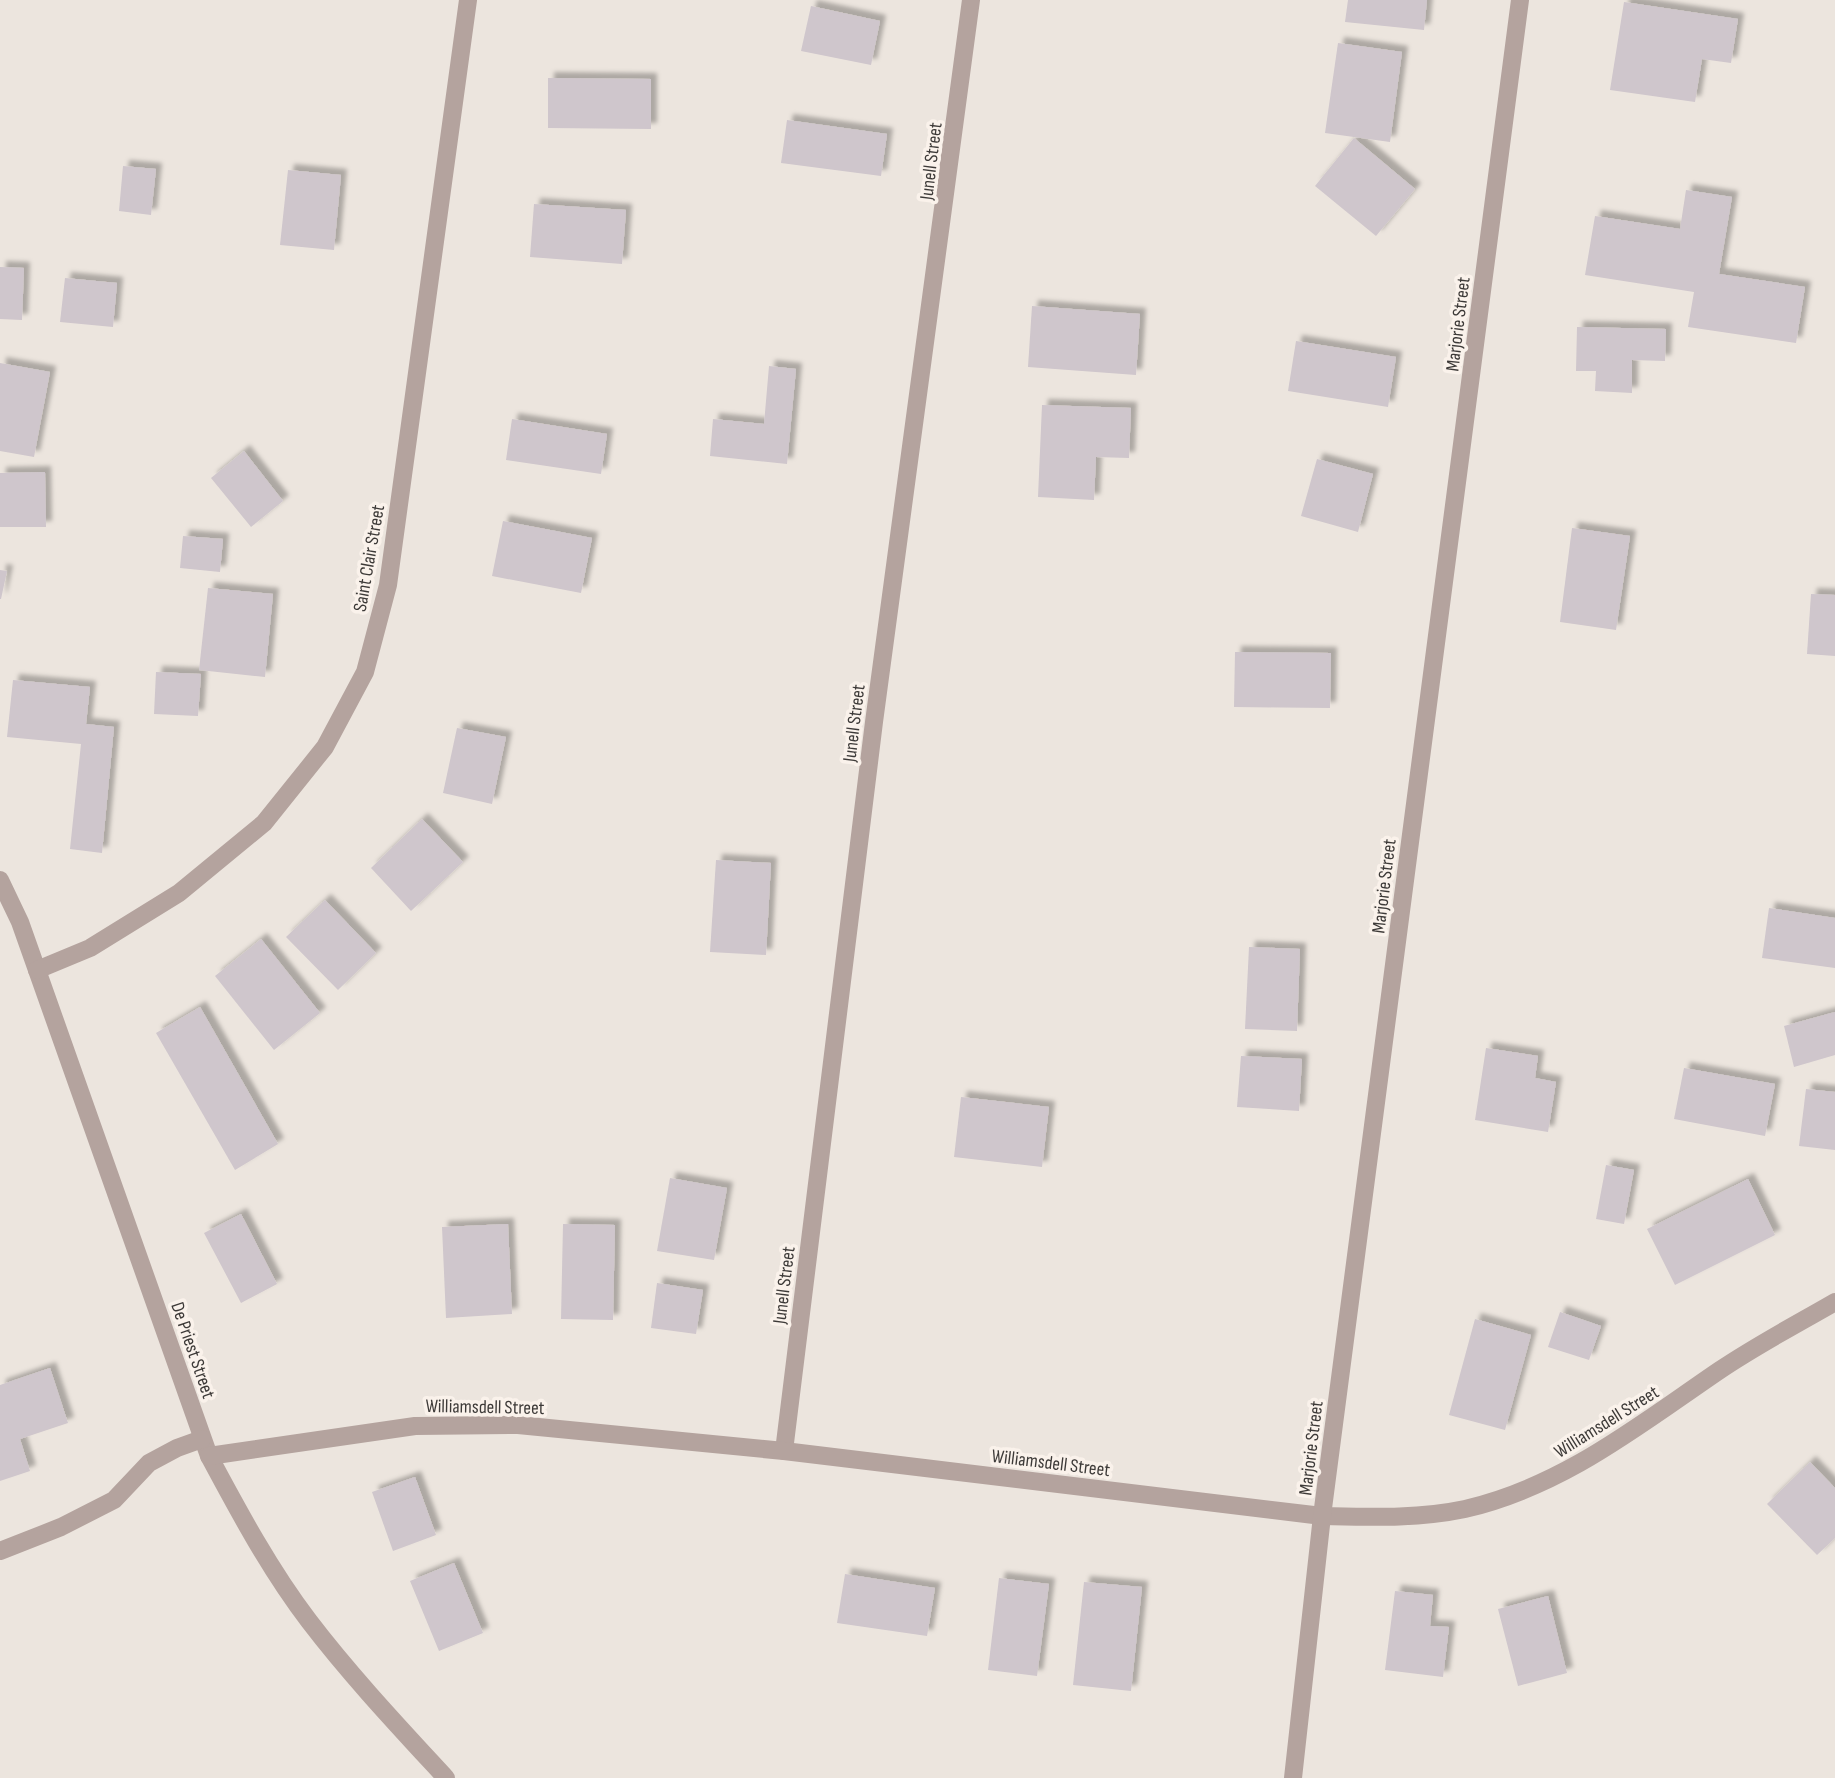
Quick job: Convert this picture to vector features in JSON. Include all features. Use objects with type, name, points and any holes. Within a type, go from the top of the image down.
[{"type":"street","name":"Saint Clair Street","points":[[37,970],[90,948],[179,893],[264,822],[325,747],[365,671],[388,585],[468,0]]},
{"type":"street","name":"Junell Street","points":[[784,1451],[876,708],[971,0]]},
{"type":"street","name":"Marjorie Street","points":[[1293,1778],[1322,1516],[1520,0]]},
{"type":"street","name":"De Priest Street","points":[[0,880],[20,922],[209,1456],[245,1524],[307,1619],[367,1691],[446,1778]]},
{"type":"street","name":"Williamsdell Street","points":[[209,1456],[415,1426],[518,1425],[784,1451],[1322,1516],[1393,1518],[1465,1509],[1544,1483],[1606,1449],[1724,1368],[1835,1302]]},
{"type":"street","points":[[0,1551],[61,1527],[114,1500],[149,1463],[202,1438]]},
{"type":"building","points":[[1348,0],[1427,0],[1424,30],[1345,22]]},
{"type":"building","points":[[1624,2],[1738,19],[1731,63],[1702,59],[1695,102],[1610,90]]},
{"type":"building","points":[[811,6],[880,21],[871,65],[801,51]]},
{"type":"building","points":[[1338,43],[1402,52],[1390,142],[1325,133]]},
{"type":"building","points":[[548,78],[651,79],[651,129],[548,128]]},
{"type":"building","points":[[787,120],[887,134],[881,176],[781,163]]},
{"type":"building","points":[[1354,138],[1415,189],[1376,236],[1315,186]]},
{"type":"building","points":[[123,166],[156,169],[151,215],[119,211]]},
{"type":"building","points":[[288,170],[341,175],[334,250],[280,245]]},
{"type":"building","points":[[1686,190],[1732,197],[1719,274],[1805,287],[1796,343],[1688,327],[1694,292],[1585,275],[1595,216],[1680,229]]},
{"type":"building","points":[[534,204],[626,210],[622,264],[530,257]]},
{"type":"building","points":[[0,267],[24,268],[22,320],[0,319]]},
{"type":"building","points":[[65,278],[117,283],[113,327],[60,322]]},
{"type":"building","points":[[1032,306],[1140,314],[1136,375],[1028,367]]},
{"type":"building","points":[[1577,327],[1666,329],[1665,361],[1632,360],[1632,393],[1595,391],[1596,371],[1576,371]]},
{"type":"building","points":[[1296,341],[1396,357],[1388,407],[1288,391]]},
{"type":"building","points":[[0,363],[50,372],[34,457],[0,451]]},
{"type":"building","points":[[769,366],[796,369],[787,464],[710,456],[713,419],[764,424]]},
{"type":"building","points":[[1042,405],[1131,408],[1129,458],[1096,457],[1094,500],[1038,497]]},
{"type":"building","points":[[512,419],[607,434],[601,474],[506,460]]},
{"type":"building","points":[[244,451],[283,501],[251,527],[211,478]]},
{"type":"building","points":[[1317,459],[1373,474],[1358,532],[1301,516]]},
{"type":"building","points":[[45,472],[46,527],[0,527],[0,473]]},
{"type":"building","points":[[503,521],[592,538],[581,593],[492,576]]},
{"type":"building","points":[[1572,528],[1630,536],[1616,630],[1560,622]]},
{"type":"building","points":[[183,536],[223,539],[220,572],[180,568]]},
{"type":"building","points":[[0,570],[7,571],[1,599],[0,599]]},
{"type":"building","points":[[208,588],[273,594],[265,677],[199,670]]},
{"type":"building","points":[[1811,594],[1835,595],[1835,656],[1807,654]]},
{"type":"building","points":[[1235,652],[1331,653],[1330,708],[1234,707]]},
{"type":"building","points":[[156,672],[201,674],[198,716],[154,714]]},
{"type":"building","points":[[13,680],[90,687],[86,724],[114,727],[102,853],[70,849],[81,744],[7,737]]},
{"type":"building","points":[[457,728],[506,737],[492,804],[443,793]]},
{"type":"building","points":[[422,819],[463,862],[411,911],[371,868]]},
{"type":"building","points":[[716,860],[771,863],[766,955],[710,952]]},
{"type":"building","points":[[325,900],[376,953],[338,990],[286,937]]},
{"type":"building","points":[[1769,908],[1835,918],[1835,968],[1762,958]]},
{"type":"building","points":[[261,939],[320,1013],[274,1050],[215,976]]},
{"type":"building","points":[[1249,947],[1300,949],[1297,1031],[1245,1029]]},
{"type":"building","points":[[200,1007],[278,1144],[235,1170],[156,1033]]},
{"type":"building","points":[[1835,1012],[1835,1055],[1794,1067],[1784,1026]]},
{"type":"building","points":[[1486,1048],[1538,1056],[1535,1078],[1556,1082],[1548,1132],[1475,1120]]},
{"type":"building","points":[[1241,1056],[1302,1059],[1299,1111],[1237,1107]]},
{"type":"building","points":[[1684,1068],[1775,1084],[1765,1136],[1674,1119]]},
{"type":"building","points":[[1806,1089],[1835,1092],[1835,1150],[1799,1146]]},
{"type":"building","points":[[961,1097],[1049,1107],[1042,1167],[954,1157]]},
{"type":"building","points":[[1606,1165],[1634,1170],[1624,1224],[1596,1219]]},
{"type":"building","points":[[670,1178],[727,1188],[714,1260],[657,1251]]},
{"type":"building","points":[[1748,1179],[1775,1235],[1675,1285],[1647,1229]]},
{"type":"building","points":[[241,1214],[277,1284],[241,1303],[204,1233]]},
{"type":"building","points":[[508,1224],[512,1314],[446,1318],[442,1227]]},
{"type":"building","points":[[563,1224],[615,1225],[613,1320],[561,1319]]},
{"type":"building","points":[[657,1283],[703,1290],[696,1334],[651,1328]]},
{"type":"building","points":[[1560,1312],[1601,1326],[1589,1360],[1548,1347]]},
{"type":"building","points":[[1475,1319],[1531,1335],[1505,1430],[1449,1415]]},
{"type":"building","points":[[50,1368],[68,1423],[20,1439],[30,1471],[0,1481],[0,1385]]},
{"type":"building","points":[[1810,1462],[1835,1488],[1835,1538],[1817,1555],[1767,1504]]},
{"type":"building","points":[[415,1477],[436,1535],[393,1551],[372,1492]]},
{"type":"building","points":[[454,1563],[483,1633],[439,1651],[410,1581]]},
{"type":"building","points":[[845,1574],[935,1588],[927,1636],[837,1623]]},
{"type":"building","points":[[999,1578],[1049,1584],[1037,1676],[988,1670]]},
{"type":"building","points":[[1084,1582],[1142,1587],[1131,1691],[1073,1685]]},
{"type":"building","points":[[1395,1591],[1433,1595],[1430,1626],[1449,1627],[1443,1677],[1385,1670]]},
{"type":"building","points":[[1548,1596],[1567,1673],[1518,1686],[1498,1609]]}]
